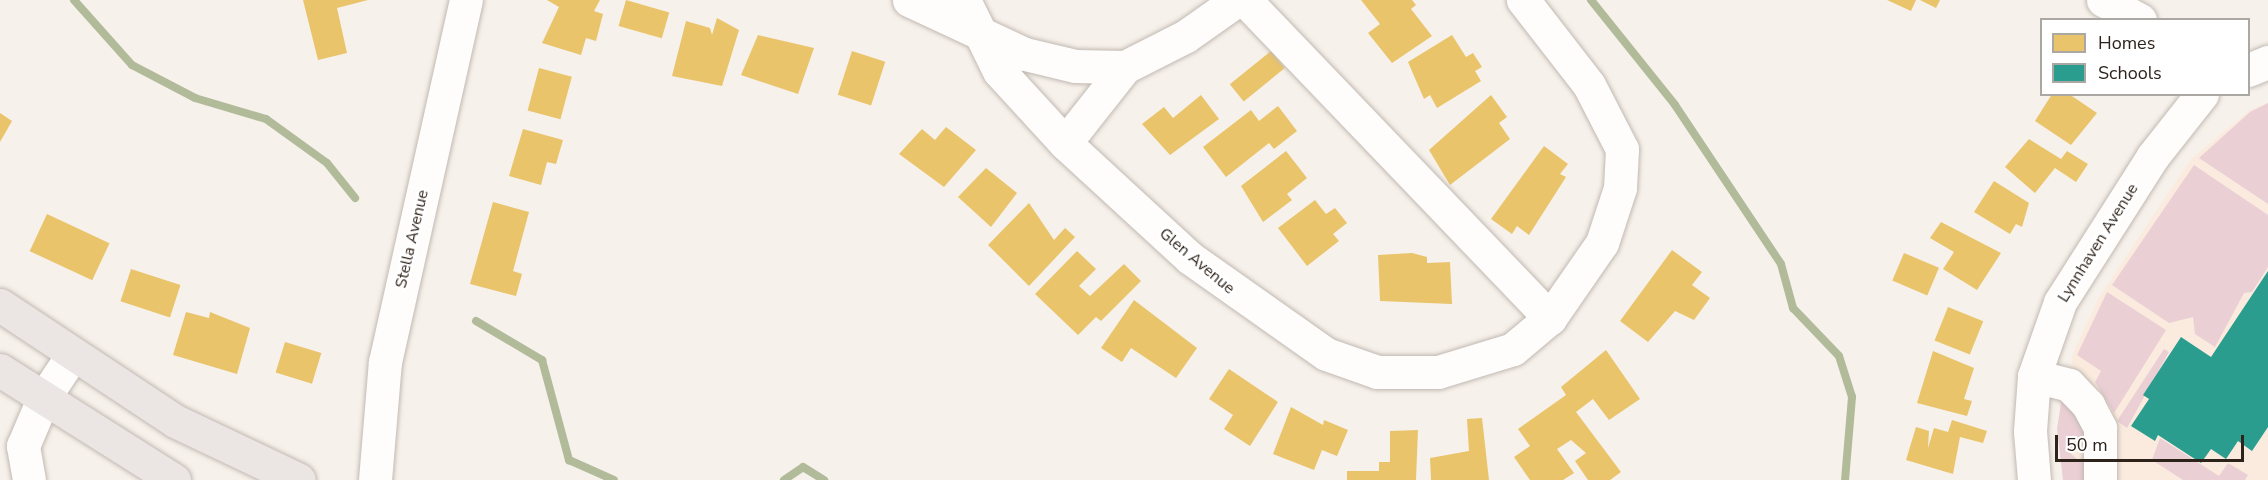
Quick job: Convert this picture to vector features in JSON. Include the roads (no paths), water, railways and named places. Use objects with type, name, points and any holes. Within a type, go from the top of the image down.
[{"type":"main road","points":[[0,305],[71,357],[175,420],[299,480]]},
{"type":"main road","points":[[1,372],[153,476]]},
{"type":"street","name":"Stella Avenue","points":[[375,480],[385,362],[466,0]]},
{"type":"street","points":[[909,0],[970,15],[1035,56],[1075,66],[1125,67]]},
{"type":"street","points":[[1065,143],[1125,67],[1186,36],[1238,0]]},
{"type":"street","points":[[1245,0],[1550,318],[1602,243],[1620,188],[1622,149],[1590,85],[1523,0]]},
{"type":"street","points":[[2103,0],[2136,18]]},
{"type":"street","name":"Glen Avenue","points":[[970,15],[999,71],[1065,143],[1199,265],[1326,354],[1377,372],[1438,372],[1513,348],[1550,318]]},
{"type":"street","points":[[2250,69],[2268,62]]},
{"type":"street","name":"Lynnhaven Avenue","points":[[2034,480],[2030,431],[2034,376],[2060,302],[2153,156],[2200,96]]},
{"type":"street","points":[[29,480],[23,446],[42,399],[71,357]]},
{"type":"street","points":[[2034,376],[2069,385],[2088,405],[2100,428],[2100,480]]},
{"type":"waterway","points":[[74,0],[132,65],[195,98],[266,119],[327,163],[355,198]]},
{"type":"waterway","points":[[1591,0],[1675,105],[1781,264],[1793,308],[1839,356],[1852,397],[1845,480]]},
{"type":"waterway","points":[[476,321],[542,360],[569,460],[614,480]]},
{"type":"waterway","points":[[784,480],[803,467],[824,480]]}]
